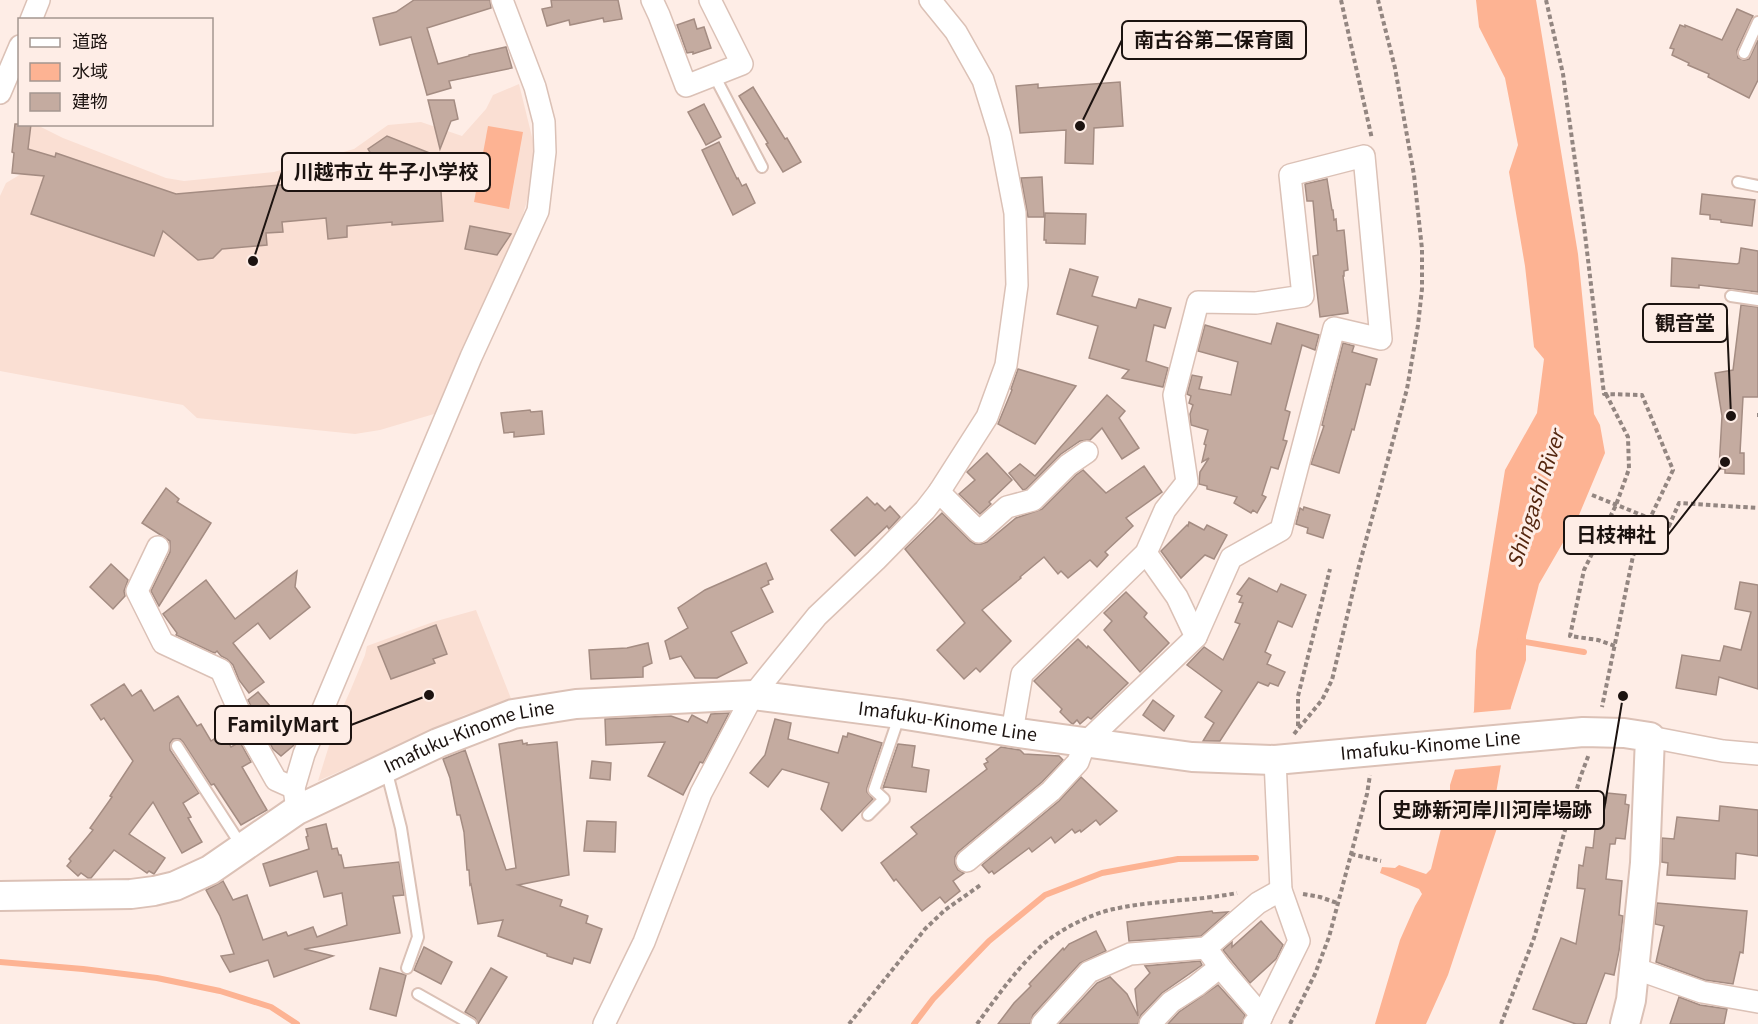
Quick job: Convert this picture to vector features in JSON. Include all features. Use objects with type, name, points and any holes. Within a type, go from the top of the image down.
[{"type":"main road","name":"Imafuku-Kinome Line","points":[[0,896],[131,894],[175,886],[210,870],[243,848],[296,799],[386,768],[438,743],[513,714],[576,704],[753,695],[1192,757],[1275,760],[1379,760],[1586,743],[1624,733],[1650,738]]},
{"type":"main road","points":[[1625,1024],[1631,1000],[1645,864],[1650,738]]},
{"type":"street","points":[[32,18],[39,0]]},
{"type":"street","points":[[296,799],[304,754],[432,447],[538,211],[545,152],[544,122],[535,87],[502,0]]},
{"type":"street","points":[[652,0],[686,86],[742,64],[710,0]]},
{"type":"street","points":[[604,1024],[644,942],[701,793],[753,695],[817,616],[876,560],[925,510],[939,492],[987,417],[1006,365],[1017,285],[1015,213],[1000,135],[983,80],[956,32],[930,0]]},
{"type":"street","points":[[0,93],[6,65],[18,49]]},
{"type":"street","points":[[966,861],[1051,791],[1078,762],[1085,743],[1196,637],[1231,558],[1281,530],[1334,328],[1381,339],[1364,156],[1290,175],[1304,296],[1256,303],[1198,302],[1174,395],[1187,482],[1165,510],[1146,553],[1022,674],[1012,732]]},
{"type":"street","points":[[939,492],[979,532],[1007,507],[1033,500],[1068,465],[1086,452]]},
{"type":"street","points":[[158,547],[137,591],[163,644],[221,670],[247,729],[276,780],[296,799]]},
{"type":"street","points":[[1146,553],[1177,597],[1196,637]]},
{"type":"street","points":[[1650,738],[1724,751],[1758,754]]},
{"type":"street","points":[[1206,948],[1259,1022],[1299,941],[1283,894],[1275,760]]},
{"type":"street","points":[[1042,1024],[1089,972],[1130,954],[1206,948],[1258,903],[1283,894]]},
{"type":"street","points":[[1150,1024],[1171,1002],[1220,967]]},
{"type":"street","points":[[1634,968],[1702,992],[1758,1002]]},
{"type":"lane","points":[[1744,53],[1758,22]]},
{"type":"lane","points":[[714,75],[762,167]]},
{"type":"lane","points":[[1738,182],[1758,186]]},
{"type":"lane","points":[[1731,296],[1758,300]]},
{"type":"lane","points":[[868,815],[884,799],[873,790],[900,714]]},
{"type":"lane","points":[[177,746],[243,848]]},
{"type":"lane","points":[[386,768],[401,828],[417,922],[418,937],[406,968]]},
{"type":"lane","points":[[418,994],[471,1024]]},
{"type":"path","points":[[1341,0],[1372,139],[1364,156]]},
{"type":"path","points":[[1330,569],[1298,696],[1298,727],[1322,700],[1332,680],[1359,566],[1407,389],[1422,289],[1422,249],[1414,175],[1395,68],[1378,0]]},
{"type":"path","points":[[1546,0],[1563,74],[1604,394],[1628,437],[1629,469],[1616,505],[1584,570],[1570,636],[1598,640],[1615,646]]},
{"type":"path","points":[[1602,707],[1633,556],[1673,470],[1642,395],[1606,394]]},
{"type":"path","points":[[1592,495],[1669,526],[1679,503],[1758,508]]},
{"type":"path","points":[[1501,1024],[1534,938],[1580,778],[1586,743]]},
{"type":"path","points":[[1290,1024],[1315,974],[1329,937],[1367,794],[1379,760]]},
{"type":"path","points":[[1351,854],[1381,861]]},
{"type":"path","points":[[849,1024],[926,928],[945,910],[982,884]]},
{"type":"path","points":[[977,1024],[1038,948],[1068,928],[1093,916],[1114,909],[1221,896],[1258,889],[1320,897],[1337,903]]},
{"type":"shaded area","points":[[519,84],[534,145],[535,173],[513,249],[465,344],[434,414],[380,430],[355,434],[197,418],[183,405],[0,371],[0,196],[6,183],[26,171],[28,126],[39,126],[63,138],[166,178],[184,181],[274,172],[354,149],[388,125],[421,122],[462,136],[486,109],[493,95]]},
{"type":"shaded area","points":[[476,610],[512,701],[464,715],[318,781],[337,720],[367,646],[433,622]]},
{"type":"water","name":"Shingashi River","points":[[1476,0],[1536,0],[1578,254],[1594,414],[1600,425],[1605,453],[1579,515],[1539,584],[1526,636],[1526,660],[1511,707],[1494,805],[1499,822],[1448,975],[1426,1024],[1375,1024],[1400,940],[1422,894],[1419,889],[1380,873],[1382,867],[1395,868],[1399,865],[1426,874],[1431,869],[1442,825],[1443,806],[1450,801],[1450,785],[1474,711],[1476,651],[1505,470],[1537,413],[1544,359],[1534,347],[1525,266],[1509,172],[1518,145],[1505,78],[1479,27]]},
{"type":"water","points":[[488,126],[523,132],[509,209],[474,202]]},
{"type":"pier","points":[[1514,709],[1504,765],[1452,770],[1470,713]]},
{"type":"building","points":[[414,0],[490,0],[491,8],[427,28],[438,64],[506,47],[512,68],[449,81],[451,88],[427,95],[411,37],[380,45],[373,18],[396,12]]},
{"type":"building","points":[[551,0],[618,0],[622,19],[604,22],[603,18],[570,25],[569,20],[547,26],[542,9],[552,7]]},
{"type":"building","points":[[1737,9],[1753,16],[1737,50],[1738,58],[1749,59],[1758,40],[1758,80],[1749,98],[1672,55],[1674,49],[1670,48],[1680,25],[1722,40]]},
{"type":"building","points":[[694,19],[697,29],[704,27],[711,48],[693,54],[693,52],[687,53],[677,25]]},
{"type":"building","points":[[1120,82],[1123,126],[1094,128],[1093,164],[1065,163],[1066,130],[1020,133],[1016,86],[1038,84],[1038,88]]},
{"type":"building","points":[[753,87],[801,162],[783,172],[739,96]]},
{"type":"building","points":[[428,100],[454,100],[458,119],[451,121],[440,149]]},
{"type":"building","points":[[704,104],[721,137],[706,145],[688,112]]},
{"type":"building","points":[[15,124],[31,126],[28,149],[55,157],[56,153],[176,194],[384,176],[368,149],[387,136],[437,156],[428,178],[440,177],[443,221],[347,226],[347,237],[328,239],[326,218],[282,222],[283,232],[266,233],[267,245],[222,249],[213,258],[198,260],[163,231],[154,256],[31,214],[44,176],[12,173],[14,153],[12,152]]},
{"type":"building","points":[[719,142],[737,179],[742,186],[746,184],[755,203],[733,215],[702,150]]},
{"type":"building","points":[[1042,177],[1044,217],[1028,217],[1021,178]]},
{"type":"building","points":[[1327,179],[1337,231],[1344,230],[1348,270],[1344,271],[1343,276],[1348,313],[1320,317],[1313,256],[1318,255],[1313,201],[1307,201],[1305,184]]},
{"type":"building","points":[[1702,194],[1755,200],[1752,226],[1721,222],[1721,220],[1710,219],[1710,215],[1700,214]]},
{"type":"building","points":[[1045,213],[1086,214],[1085,244],[1046,243],[1044,240]]},
{"type":"building","points":[[470,226],[511,234],[497,255],[465,249]]},
{"type":"building","points":[[1741,248],[1758,251],[1758,292],[1699,285],[1699,288],[1671,286],[1672,258],[1737,264]]},
{"type":"building","points":[[1070,269],[1098,277],[1092,296],[1136,308],[1139,299],[1171,308],[1165,328],[1154,325],[1146,361],[1168,368],[1163,387],[1122,378],[1129,370],[1089,358],[1098,326],[1057,314]]},
{"type":"building","points":[[1741,305],[1758,307],[1758,397],[1743,397],[1740,453],[1744,453],[1744,474],[1725,473],[1725,469],[1719,469],[1722,416],[1715,373],[1733,370]]},
{"type":"building","points":[[1277,323],[1319,335],[1315,350],[1302,345],[1285,410],[1290,412],[1283,440],[1287,441],[1278,469],[1271,467],[1262,495],[1266,497],[1257,513],[1253,510],[1251,513],[1234,503],[1237,497],[1207,489],[1207,486],[1199,484],[1200,472],[1209,458],[1202,462],[1208,430],[1191,425],[1190,414],[1193,405],[1189,403],[1191,396],[1187,394],[1192,375],[1202,377],[1199,389],[1231,395],[1238,362],[1198,351],[1205,325],[1271,344]]},
{"type":"building","points":[[1343,343],[1354,346],[1352,352],[1377,359],[1370,385],[1366,384],[1354,430],[1352,429],[1339,473],[1311,464],[1324,426],[1322,425]]},
{"type":"building","points":[[1018,369],[1076,386],[1035,444],[998,424]]},
{"type":"building","points":[[1107,395],[1125,411],[1119,418],[1139,448],[1122,459],[1102,428],[1090,440],[1080,441],[1061,454],[1023,490],[1009,473],[1020,464],[1035,476]]},
{"type":"building","points":[[530,410],[531,412],[542,411],[544,434],[514,437],[514,432],[504,433],[501,413]]},
{"type":"building","points":[[987,453],[1012,480],[980,514],[959,494],[975,480],[967,472]]},
{"type":"building","points":[[1144,466],[1162,492],[1126,518],[1133,526],[1105,552],[1108,555],[1097,567],[1090,560],[1068,578],[1061,571],[1058,574],[1044,557],[982,610],[1011,641],[980,672],[976,668],[964,679],[937,650],[965,623],[905,549],[942,513],[970,541],[981,544],[987,542],[1016,518],[1042,509],[1083,470],[1106,493]]},
{"type":"building","points":[[166,488],[179,499],[177,502],[211,523],[159,606],[151,591],[170,552],[170,541],[142,523]]},
{"type":"building","points":[[867,497],[885,511],[890,506],[900,517],[889,529],[887,526],[855,556],[831,530]]},
{"type":"building","points":[[1304,507],[1330,515],[1323,538],[1307,533],[1308,528],[1296,524],[1300,508],[1303,510]]},
{"type":"building","points":[[1189,522],[1204,530],[1207,525],[1227,535],[1214,559],[1205,555],[1181,578],[1161,551],[1188,526]]},
{"type":"building","points":[[766,563],[773,579],[761,588],[773,612],[731,632],[747,663],[717,678],[695,678],[681,656],[670,659],[665,641],[688,628],[678,608],[705,590]]},
{"type":"building","points":[[111,564],[128,580],[124,591],[125,596],[113,609],[90,587]]},
{"type":"building","points":[[297,571],[295,587],[310,607],[270,639],[258,623],[233,643],[264,682],[249,693],[227,659],[217,651],[212,652],[176,635],[177,633],[163,614],[206,580],[235,619]]},
{"type":"building","points":[[1249,578],[1277,592],[1281,584],[1306,595],[1292,627],[1278,621],[1265,652],[1271,655],[1267,664],[1285,672],[1278,686],[1270,683],[1268,686],[1258,682],[1220,741],[1203,741],[1214,723],[1205,717],[1222,691],[1187,665],[1204,647],[1223,660],[1240,624],[1235,622],[1243,603],[1239,602],[1242,596],[1237,594]]},
{"type":"building","points":[[1740,582],[1758,585],[1758,689],[1719,677],[1716,695],[1676,688],[1682,655],[1720,661],[1724,646],[1741,650],[1751,612],[1735,609]]},
{"type":"building","points":[[1126,592],[1147,613],[1144,617],[1169,643],[1140,672],[1104,630],[1112,621],[1104,613]]},
{"type":"building","points":[[436,625],[447,654],[433,659],[435,663],[391,679],[378,647]]},
{"type":"building","points":[[1078,639],[1128,683],[1091,719],[1088,717],[1080,724],[1077,720],[1073,724],[1060,712],[1062,709],[1034,681]]},
{"type":"building","points":[[648,643],[652,663],[643,667],[643,677],[591,679],[589,650],[627,648]]},
{"type":"building","points":[[124,684],[132,696],[141,690],[154,711],[178,696],[197,726],[201,724],[211,741],[223,733],[231,747],[240,742],[251,762],[242,767],[267,810],[241,825],[183,742],[180,739],[173,739],[170,743],[170,750],[199,793],[183,803],[191,817],[188,818],[202,842],[182,853],[153,802],[129,834],[165,858],[154,874],[149,871],[147,873],[114,850],[91,878],[81,873],[78,876],[67,866],[71,861],[69,859],[93,830],[90,828],[133,761],[104,718],[101,720],[91,705]]},
{"type":"building","points":[[258,692],[294,734],[296,740],[294,745],[281,756],[273,749],[248,700]]},
{"type":"building","points":[[1153,700],[1174,716],[1164,731],[1143,715]]},
{"type":"building","points":[[729,713],[683,795],[648,776],[665,742],[606,745],[605,719],[671,716],[688,722],[692,715],[707,723],[711,714]]},
{"type":"building","points":[[775,719],[791,723],[788,739],[838,753],[843,736],[847,737],[848,733],[882,743],[867,788],[867,792],[873,799],[842,831],[821,809],[829,783],[782,769],[768,787],[750,773],[765,755]]},
{"type":"building","points":[[522,740],[523,744],[527,743],[527,745],[557,742],[569,875],[518,885],[562,900],[560,906],[588,916],[586,923],[602,929],[590,963],[574,958],[572,964],[498,936],[503,920],[478,924],[469,870],[467,870],[464,832],[460,815],[457,815],[450,778],[443,759],[465,750],[506,870],[516,868],[499,744]]},
{"type":"building","points":[[898,744],[915,746],[912,767],[929,770],[926,792],[883,788]]},
{"type":"building","points":[[1001,747],[1020,750],[1024,754],[1059,756],[1063,760],[1042,782],[958,852],[955,864],[958,870],[964,873],[953,881],[960,891],[945,903],[940,897],[922,911],[896,879],[894,881],[881,863],[917,834],[911,827],[987,769],[984,764],[988,762],[986,759]]},
{"type":"building","points":[[592,761],[611,763],[610,780],[590,778]]},
{"type":"building","points":[[1081,777],[1117,811],[1100,825],[1096,820],[1081,832],[1080,830],[1075,833],[1072,829],[1055,843],[1051,837],[1032,852],[1029,848],[994,874],[992,871],[989,873],[982,865],[1059,801]]},
{"type":"building","points":[[1607,793],[1626,795],[1625,804],[1629,805],[1625,839],[1616,838],[1615,844],[1610,844],[1606,879],[1622,881],[1619,915],[1623,916],[1619,951],[1614,975],[1605,973],[1586,1024],[1576,1024],[1533,1009],[1561,938],[1576,944],[1585,889],[1577,888],[1579,865],[1583,866],[1586,847],[1593,848],[1596,820],[1600,821],[1601,803],[1606,803]]},
{"type":"building","points":[[1720,806],[1758,810],[1758,856],[1736,853],[1735,879],[1667,875],[1668,863],[1662,862],[1662,838],[1674,839],[1677,817],[1719,821]]},
{"type":"building","points":[[587,821],[616,822],[615,852],[584,851]]},
{"type":"building","points":[[326,824],[332,849],[337,848],[344,868],[399,862],[404,895],[393,896],[400,933],[304,949],[333,956],[274,977],[268,960],[230,972],[221,956],[234,954],[220,916],[206,890],[223,881],[233,900],[247,895],[263,940],[286,932],[288,936],[313,927],[317,937],[347,925],[342,893],[324,897],[317,871],[270,886],[263,864],[309,849],[306,829]]},
{"type":"building","points":[[1657,903],[1747,911],[1743,953],[1740,952],[1733,984],[1705,980],[1656,962],[1664,926],[1655,924]]},
{"type":"building","points":[[1212,911],[1213,913],[1228,912],[1201,936],[1129,941],[1127,922]]},
{"type":"building","points":[[1261,921],[1283,945],[1276,959],[1250,983],[1223,950],[1232,942],[1232,947]]},
{"type":"building","points":[[1096,931],[1106,951],[1080,963],[1033,1015],[1030,1024],[998,1024],[1031,986],[1029,984],[1063,948],[1064,950],[1069,944]]},
{"type":"building","points":[[424,947],[452,962],[441,984],[414,970]]},
{"type":"building","points":[[1200,961],[1202,965],[1162,993],[1141,1015],[1138,1024],[1059,1024],[1097,983],[1110,977],[1127,994],[1138,1016],[1135,989],[1150,973],[1145,966]]},
{"type":"building","points":[[380,968],[406,975],[396,1016],[370,1009]]},
{"type":"building","points":[[491,968],[507,977],[478,1024],[475,1018],[465,1012]]},
{"type":"building","points":[[1218,985],[1245,1015],[1242,1024],[1168,1024],[1179,1012]]},
{"type":"building","points":[[1679,997],[1700,1005],[1727,1009],[1724,1024],[1670,1024]]},
{"type":"waterway","points":[[1520,641],[1584,652]]},
{"type":"waterway","points":[[914,1024],[933,999],[989,941],[1045,895],[1102,873],[1178,859],[1256,858]]},
{"type":"waterway","points":[[0,962],[157,978],[220,991],[271,1007],[297,1024]]},
{"type":"place","name":"南古谷第二保育園","points":[[1080,126]]},
{"type":"place","name":"川越市立 牛子小学校","points":[[253,261]]},
{"type":"place","name":"観音堂","points":[[1731,416]]},
{"type":"place","name":"日枝神社","points":[[1725,462]]},
{"type":"place","name":"FamilyMart","points":[[429,695]]},
{"type":"place","name":"史跡新河岸川河岸場跡","points":[[1623,696]]}]
